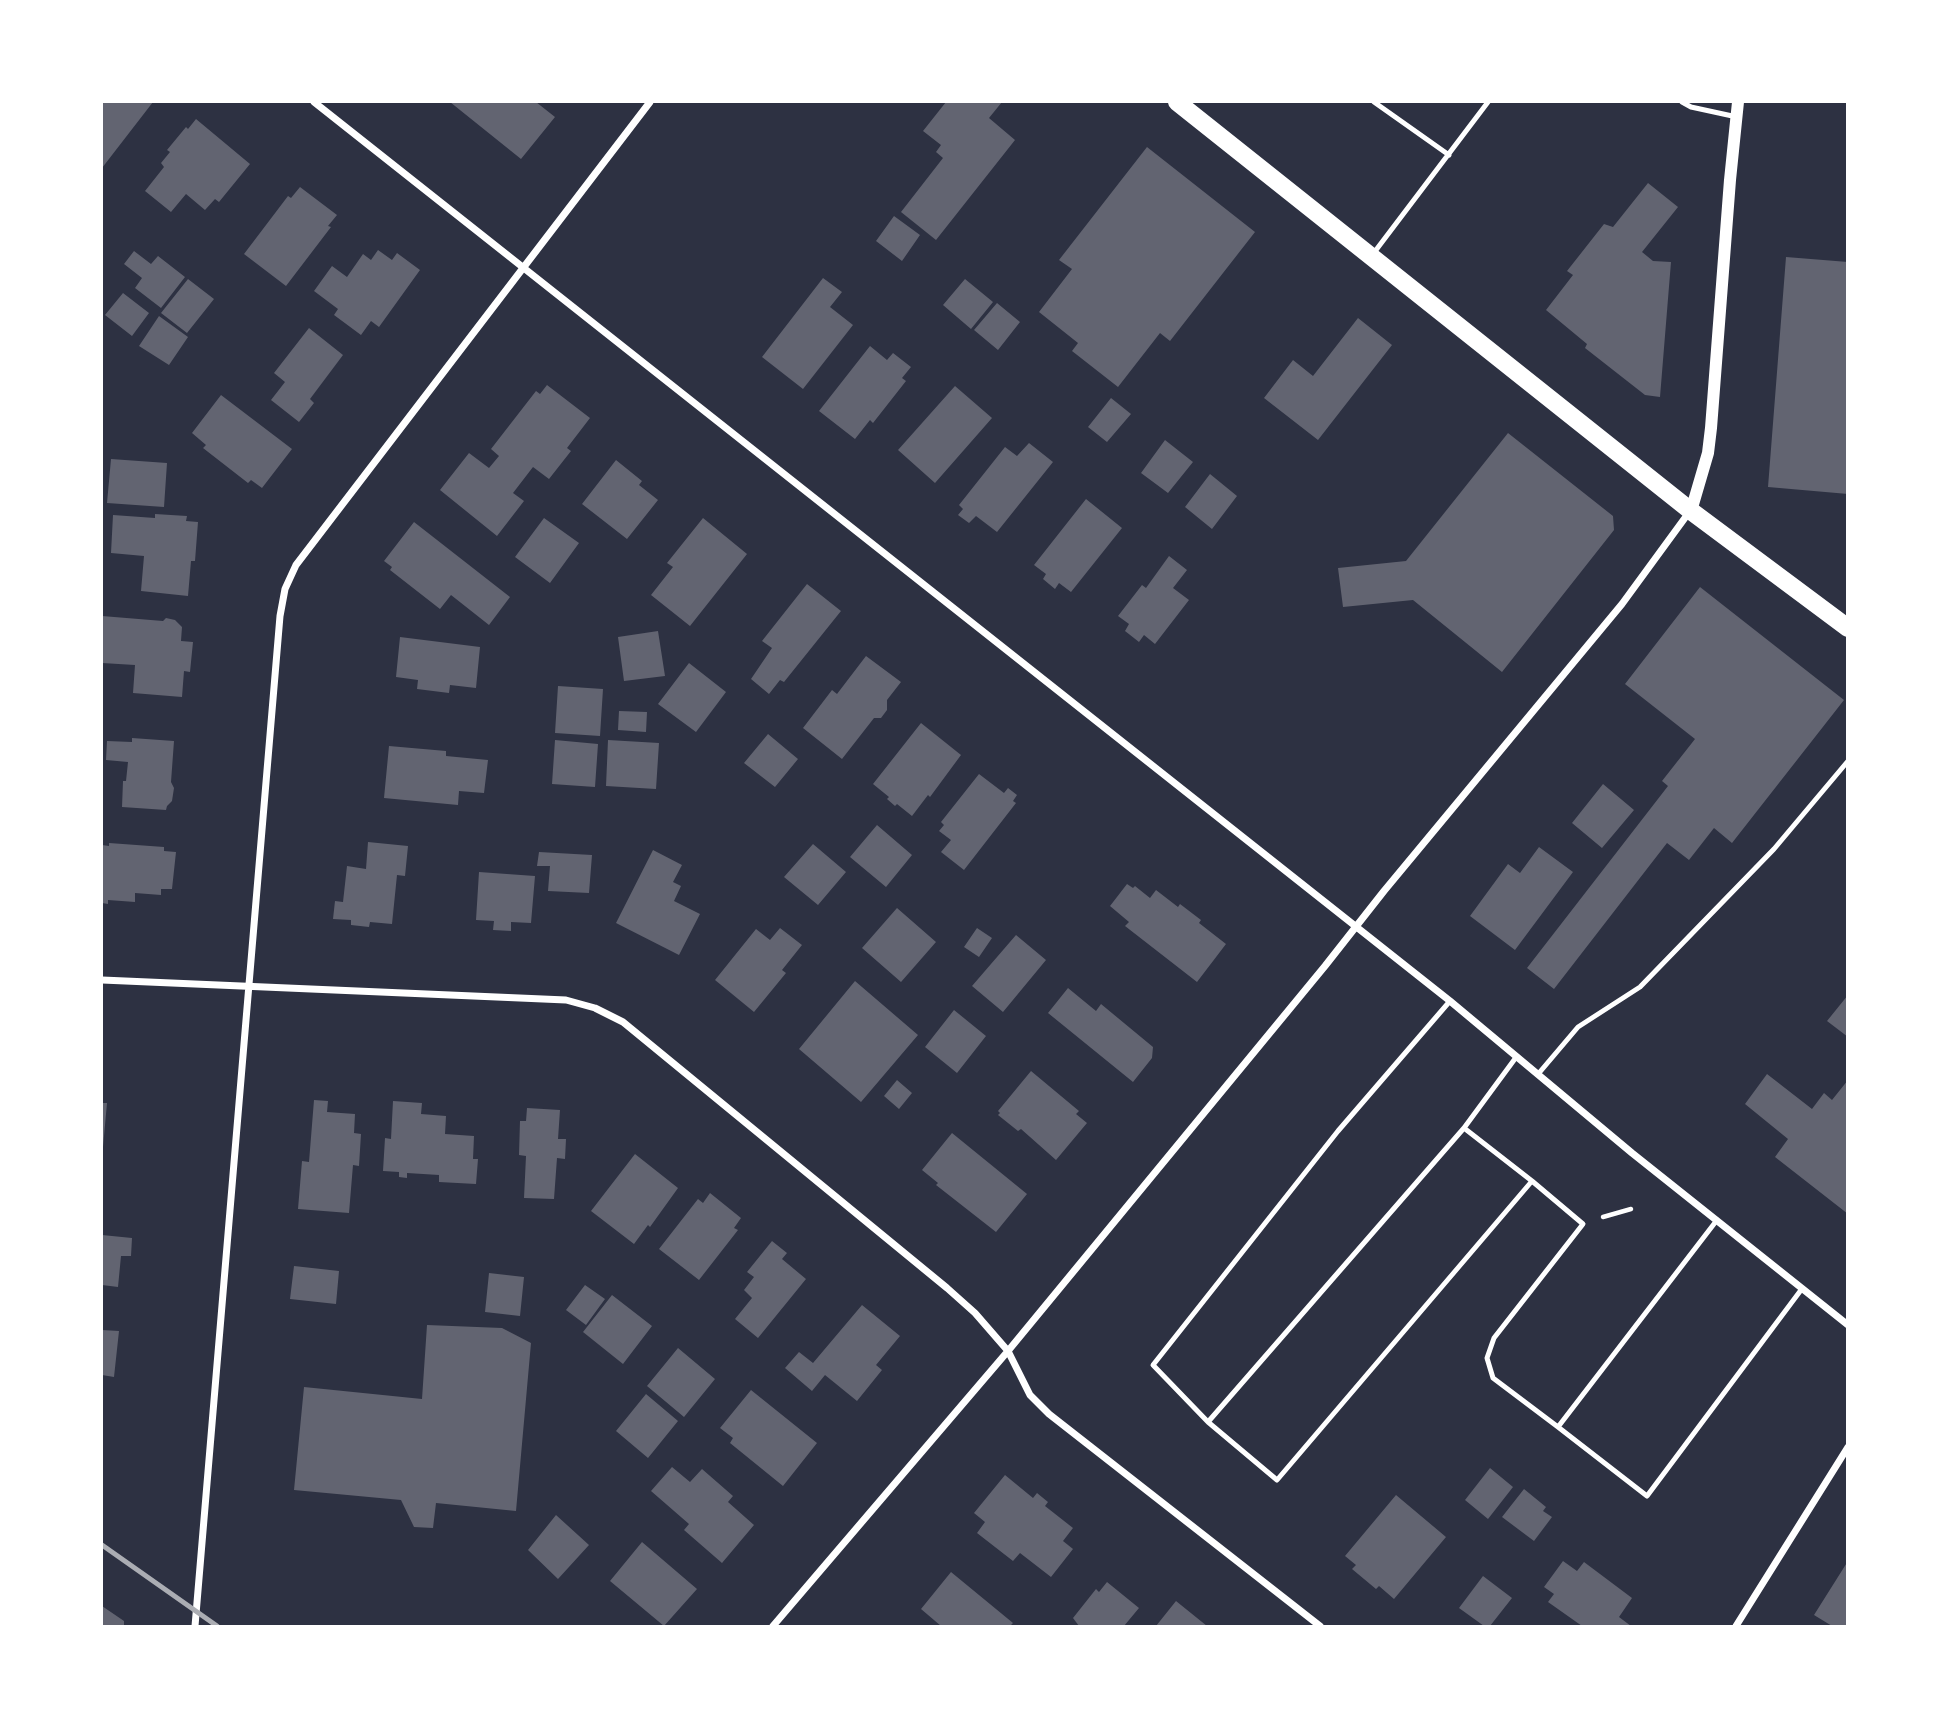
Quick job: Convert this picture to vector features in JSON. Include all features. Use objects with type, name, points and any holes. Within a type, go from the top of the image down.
[{"type":"main road","points":[[1177,102],[1690,511],[1847,628]]},
{"type":"street","points":[[314,102],[1356,926],[1539,1073],[1632,1153],[1847,1325]]},
{"type":"street","points":[[195,1626],[223,1311],[247,987],[280,616],[285,589],[296,565],[650,102]]},
{"type":"street","points":[[773,1626],[1008,1350],[1325,967],[1622,604],[1690,511],[1708,453],[1712,428],[1738,102]]},
{"type":"street","points":[[102,980],[566,1000],[595,1008],[623,1022],[975,1312],[1008,1350],[1030,1395],[1049,1413],[1320,1626]]},
{"type":"street","points":[[1736,1626],[1847,1447]]},
{"type":"lane","points":[[1374,102],[1448,155]]},
{"type":"lane","points":[[1371,256],[1488,102]]},
{"type":"lane","points":[[1682,102],[1691,107],[1737,117]]},
{"type":"lane","points":[[1539,1073],[1578,1027],[1640,986],[1774,849],[1847,761]]},
{"type":"lane","points":[[1450,1001],[1338,1131],[1153,1365],[1208,1422],[1277,1480],[1532,1181]]},
{"type":"lane","points":[[1208,1422],[1464,1128],[1517,1056]]},
{"type":"lane","points":[[1464,1128],[1583,1224],[1494,1338],[1487,1358],[1493,1378],[1647,1496],[1801,1290]]},
{"type":"lane","points":[[1558,1427],[1717,1220]]},
{"type":"building","points":[[102,102],[153,102],[102,168]]},
{"type":"building","points":[[450,102],[536,102],[555,117],[521,159]]},
{"type":"building","points":[[946,102],[1002,102],[989,118],[1015,140],[936,240],[901,212],[943,158],[936,152],[941,145],[923,131]]},
{"type":"building","points":[[196,119],[250,164],[219,202],[215,199],[205,210],[186,194],[171,212],[145,191],[164,167],[161,163],[170,152],[167,150]]},
{"type":"building","points":[[1147,147],[1255,232],[1170,341],[1160,333],[1118,387],[1072,351],[1078,343],[1039,312],[1072,269],[1059,260]]},
{"type":"building","points":[[1648,183],[1678,207],[1642,252],[1653,261],[1671,262],[1660,397],[1645,395],[1585,348],[1587,344],[1546,310],[1573,275],[1567,271],[1604,224],[1613,227]]},
{"type":"building","points":[[300,187],[337,215],[328,226],[331,227],[286,286],[244,254],[288,196],[291,198]]},
{"type":"building","points":[[894,216],[920,235],[902,261],[876,241]]},
{"type":"building","points":[[378,250],[392,260],[397,253],[420,270],[379,327],[371,321],[361,335],[334,315],[338,309],[314,291],[332,266],[347,277],[363,254],[371,260]]},
{"type":"building","points":[[134,251],[151,264],[158,256],[185,277],[161,308],[135,288],[142,278],[124,264]]},
{"type":"building","points":[[1786,257],[1848,262],[1848,494],[1768,487]]},
{"type":"building","points":[[823,278],[842,292],[830,307],[853,325],[803,389],[762,357]]},
{"type":"building","points":[[188,279],[214,299],[187,333],[161,313]]},
{"type":"building","points":[[965,279],[993,302],[971,329],[943,305]]},
{"type":"building","points":[[123,293],[149,313],[132,336],[105,315]]},
{"type":"building","points":[[997,303],[1020,322],[998,350],[974,330]]},
{"type":"building","points":[[159,316],[188,337],[169,365],[139,346]]},
{"type":"building","points":[[1358,318],[1392,345],[1318,440],[1264,398],[1293,360],[1313,376]]},
{"type":"building","points":[[309,328],[343,355],[310,399],[314,403],[299,422],[271,400],[285,382],[274,373]]},
{"type":"building","points":[[870,346],[887,360],[893,353],[911,367],[902,378],[906,381],[873,423],[870,420],[855,439],[819,411]]},
{"type":"building","points":[[547,385],[590,418],[567,448],[571,451],[549,479],[533,467],[513,493],[524,501],[497,536],[440,490],[469,453],[489,468],[499,456],[491,449],[536,391],[540,394]]},
{"type":"building","points":[[955,386],[992,418],[935,483],[898,450]]},
{"type":"building","points":[[221,395],[292,449],[262,488],[251,480],[248,483],[203,448],[206,445],[192,433]]},
{"type":"building","points":[[1111,398],[1131,414],[1107,442],[1088,427]]},
{"type":"building","points":[[1508,433],[1613,516],[1614,530],[1502,672],[1413,600],[1343,607],[1338,568],[1406,561]]},
{"type":"building","points":[[1165,440],[1193,462],[1168,493],[1141,473]]},
{"type":"building","points":[[1029,443],[1053,462],[997,532],[976,516],[969,523],[958,515],[963,509],[959,505],[1005,447],[1017,456]]},
{"type":"building","points":[[111,459],[167,463],[164,507],[107,503]]},
{"type":"building","points":[[616,460],[642,481],[639,485],[658,500],[627,539],[582,504]]},
{"type":"building","points":[[1210,474],[1237,496],[1212,529],[1185,507]]},
{"type":"building","points":[[1086,499],[1122,528],[1071,592],[1059,583],[1055,589],[1043,579],[1046,574],[1034,565]]},
{"type":"building","points":[[155,514],[187,516],[186,521],[198,522],[195,561],[191,561],[188,596],[141,591],[144,556],[111,553],[113,515],[155,518]]},
{"type":"building","points":[[544,518],[579,543],[550,583],[515,557]]},
{"type":"building","points":[[703,518],[747,554],[690,626],[651,595],[673,567],[667,563]]},
{"type":"building","points":[[414,522],[510,597],[489,625],[451,595],[440,609],[390,570],[392,567],[384,561]]},
{"type":"building","points":[[1169,556],[1187,570],[1173,588],[1189,600],[1155,644],[1144,635],[1139,642],[1125,631],[1129,624],[1118,616],[1142,585],[1146,588]]},
{"type":"building","points":[[807,584],[841,611],[784,682],[780,680],[769,694],[751,679],[772,648],[762,641]]},
{"type":"building","points":[[1700,587],[1844,700],[1732,843],[1714,828],[1689,860],[1667,843],[1554,989],[1527,968],[1668,786],[1662,781],[1695,739],[1625,684]]},
{"type":"building","points":[[102,616],[163,621],[166,618],[175,620],[182,627],[181,641],[193,642],[190,672],[184,671],[182,697],[133,693],[135,665],[102,663]]},
{"type":"building","points":[[658,631],[665,676],[624,681],[618,637]]},
{"type":"building","points":[[400,637],[480,647],[476,688],[450,685],[449,693],[417,689],[418,680],[396,677]]},
{"type":"building","points":[[866,656],[901,682],[887,700],[887,710],[881,718],[874,718],[842,759],[803,728],[832,690],[837,694]]},
{"type":"building","points":[[689,663],[726,692],[696,732],[658,704]]},
{"type":"building","points":[[558,686],[603,689],[600,736],[555,733]]},
{"type":"building","points":[[619,711],[647,712],[646,732],[618,730]]},
{"type":"building","points":[[921,723],[961,755],[930,797],[928,795],[912,816],[897,804],[895,806],[887,799],[889,797],[873,784]]},
{"type":"building","points":[[768,734],[798,759],[775,787],[744,763]]},
{"type":"building","points":[[132,738],[174,741],[171,782],[174,788],[172,801],[166,810],[122,807],[123,781],[126,781],[128,762],[106,760],[107,741],[132,742]]},
{"type":"building","points":[[555,740],[598,744],[595,787],[552,784]]},
{"type":"building","points":[[608,740],[659,743],[656,789],[606,786]]},
{"type":"building","points":[[389,746],[446,751],[446,756],[488,760],[484,793],[459,791],[458,805],[384,798]]},
{"type":"building","points":[[979,774],[1004,793],[1008,788],[1017,795],[1013,801],[1016,803],[964,870],[941,852],[951,840],[939,831],[944,825],[941,822]]},
{"type":"building","points":[[1603,784],[1634,810],[1602,848],[1572,823]]},
{"type":"building","points":[[877,825],[912,855],[886,887],[850,857]]},
{"type":"building","points":[[368,842],[408,846],[405,876],[397,875],[392,924],[370,922],[369,927],[351,925],[351,920],[333,919],[335,901],[343,902],[347,866],[366,869]]},
{"type":"building","points":[[109,843],[164,847],[164,851],[176,852],[172,889],[161,889],[161,895],[135,893],[135,902],[108,900],[108,904],[102,903],[102,845],[109,846]]},
{"type":"building","points":[[813,844],[846,872],[818,905],[784,877]]},
{"type":"building","points":[[1539,847],[1573,872],[1515,950],[1470,916],[1508,864],[1520,873]]},
{"type":"building","points":[[653,850],[682,865],[673,882],[681,886],[674,901],[700,914],[679,955],[616,923]]},
{"type":"building","points":[[539,852],[592,855],[589,893],[548,891],[550,866],[537,866]]},
{"type":"building","points":[[479,872],[535,876],[531,923],[511,922],[511,931],[493,930],[494,921],[476,920]]},
{"type":"building","points":[[1127,884],[1133,888],[1135,886],[1150,898],[1156,890],[1178,907],[1180,904],[1226,944],[1197,982],[1125,926],[1129,922],[1110,906]]},
{"type":"building","points":[[897,908],[936,942],[901,982],[862,948]]},
{"type":"building","points":[[780,928],[802,945],[782,970],[786,973],[754,1012],[715,980],[756,929],[770,940]]},
{"type":"building","points":[[977,928],[992,938],[979,957],[964,947]]},
{"type":"building","points":[[1016,935],[1046,960],[1003,1012],[972,986]]},
{"type":"building","points":[[855,981],[918,1035],[861,1102],[799,1049]]},
{"type":"building","points":[[1068,988],[1096,1011],[1101,1004],[1153,1047],[1152,1058],[1133,1082],[1048,1013]]},
{"type":"building","points":[[1848,995],[1848,1037],[1827,1021]]},
{"type":"building","points":[[954,1010],[986,1036],[957,1073],[925,1047]]},
{"type":"building","points":[[1031,1071],[1079,1111],[1076,1114],[1087,1123],[1056,1160],[1021,1129],[1018,1131],[998,1115],[998,1111]]},
{"type":"building","points":[[1767,1074],[1812,1109],[1824,1093],[1832,1100],[1848,1080],[1848,1214],[1775,1157],[1788,1139],[1745,1104]]},
{"type":"building","points":[[897,1080],[912,1093],[899,1109],[884,1096]]},
{"type":"building","points":[[314,1100],[328,1101],[327,1112],[355,1114],[354,1133],[361,1134],[359,1166],[353,1165],[349,1213],[298,1209],[302,1161],[309,1162]]},
{"type":"building","points":[[393,1101],[422,1103],[421,1114],[446,1116],[445,1134],[474,1136],[473,1159],[478,1159],[476,1184],[439,1182],[439,1175],[407,1173],[407,1178],[399,1177],[399,1172],[383,1171],[385,1138],[391,1139]]},
{"type":"building","points":[[102,1103],[107,1103],[103,1147],[102,1147]]},
{"type":"building","points":[[527,1108],[560,1110],[558,1139],[566,1139],[565,1159],[557,1158],[554,1199],[524,1198],[526,1156],[519,1155],[520,1121],[526,1121]]},
{"type":"building","points":[[952,1133],[1027,1194],[996,1232],[936,1185],[938,1183],[922,1170]]},
{"type":"building","points":[[635,1154],[678,1188],[634,1244],[591,1211]]},
{"type":"building","points":[[710,1193],[741,1218],[734,1228],[738,1230],[699,1280],[659,1249],[698,1199],[703,1203]]},
{"type":"building","points":[[102,1235],[132,1238],[131,1256],[121,1256],[118,1287],[102,1285]]},
{"type":"building","points":[[772,1241],[787,1253],[782,1259],[806,1279],[758,1338],[735,1319],[752,1298],[744,1290],[754,1277],[747,1272]]},
{"type":"building","points":[[294,1266],[339,1271],[336,1304],[290,1299]]},
{"type":"building","points":[[489,1273],[524,1277],[520,1316],[485,1312]]},
{"type":"building","points":[[585,1285],[605,1299],[586,1325],[566,1310]]},
{"type":"building","points":[[612,1295],[652,1326],[623,1364],[583,1332]]},
{"type":"building","points":[[862,1305],[900,1336],[876,1365],[882,1370],[857,1401],[825,1375],[812,1391],[785,1368],[799,1352],[813,1363]]},
{"type":"building","points":[[427,1325],[502,1328],[531,1343],[516,1511],[436,1503],[433,1528],[414,1527],[401,1500],[294,1490],[304,1387],[422,1399]]},
{"type":"building","points":[[102,1330],[119,1331],[114,1377],[102,1375]]},
{"type":"building","points":[[678,1348],[715,1379],[684,1417],[647,1386]]},
{"type":"building","points":[[751,1390],[817,1443],[783,1486],[730,1443],[733,1438],[720,1428]]},
{"type":"building","points":[[646,1394],[678,1421],[648,1458],[616,1431]]},
{"type":"building","points":[[672,1467],[690,1482],[702,1469],[733,1496],[728,1502],[754,1525],[722,1563],[684,1530],[689,1524],[651,1491]]},
{"type":"building","points":[[1490,1468],[1513,1487],[1488,1519],[1465,1500]]},
{"type":"building","points":[[1005,1475],[1033,1498],[1037,1493],[1048,1502],[1045,1506],[1073,1528],[1063,1541],[1073,1549],[1051,1577],[1020,1553],[1013,1561],[977,1533],[985,1522],[974,1513]]},
{"type":"building","points":[[1524,1489],[1546,1507],[1543,1511],[1552,1517],[1534,1541],[1502,1517]]},
{"type":"building","points":[[1396,1495],[1446,1537],[1394,1599],[1379,1586],[1376,1589],[1352,1569],[1356,1565],[1345,1556]]},
{"type":"building","points":[[556,1515],[589,1545],[558,1579],[528,1550]]},
{"type":"building","points":[[642,1542],[697,1589],[664,1626],[610,1581]]},
{"type":"building","points":[[1563,1561],[1577,1571],[1584,1562],[1632,1598],[1619,1617],[1631,1626],[1582,1626],[1548,1602],[1554,1594],[1544,1587]]},
{"type":"building","points":[[1848,1561],[1848,1626],[1832,1626],[1814,1615]]},
{"type":"building","points":[[951,1572],[1013,1623],[1010,1626],[941,1626],[921,1609]]},
{"type":"building","points":[[1483,1576],[1512,1598],[1490,1626],[1484,1626],[1459,1608]]},
{"type":"building","points":[[1107,1582],[1139,1608],[1124,1626],[1079,1626],[1073,1618],[1096,1589],[1099,1592]]},
{"type":"building","points":[[1176,1601],[1207,1626],[1156,1626]]},
{"type":"building","points":[[102,1606],[124,1621],[124,1626],[102,1626]]},
{"type":"railway","points":[[102,1545],[217,1626]]}]
